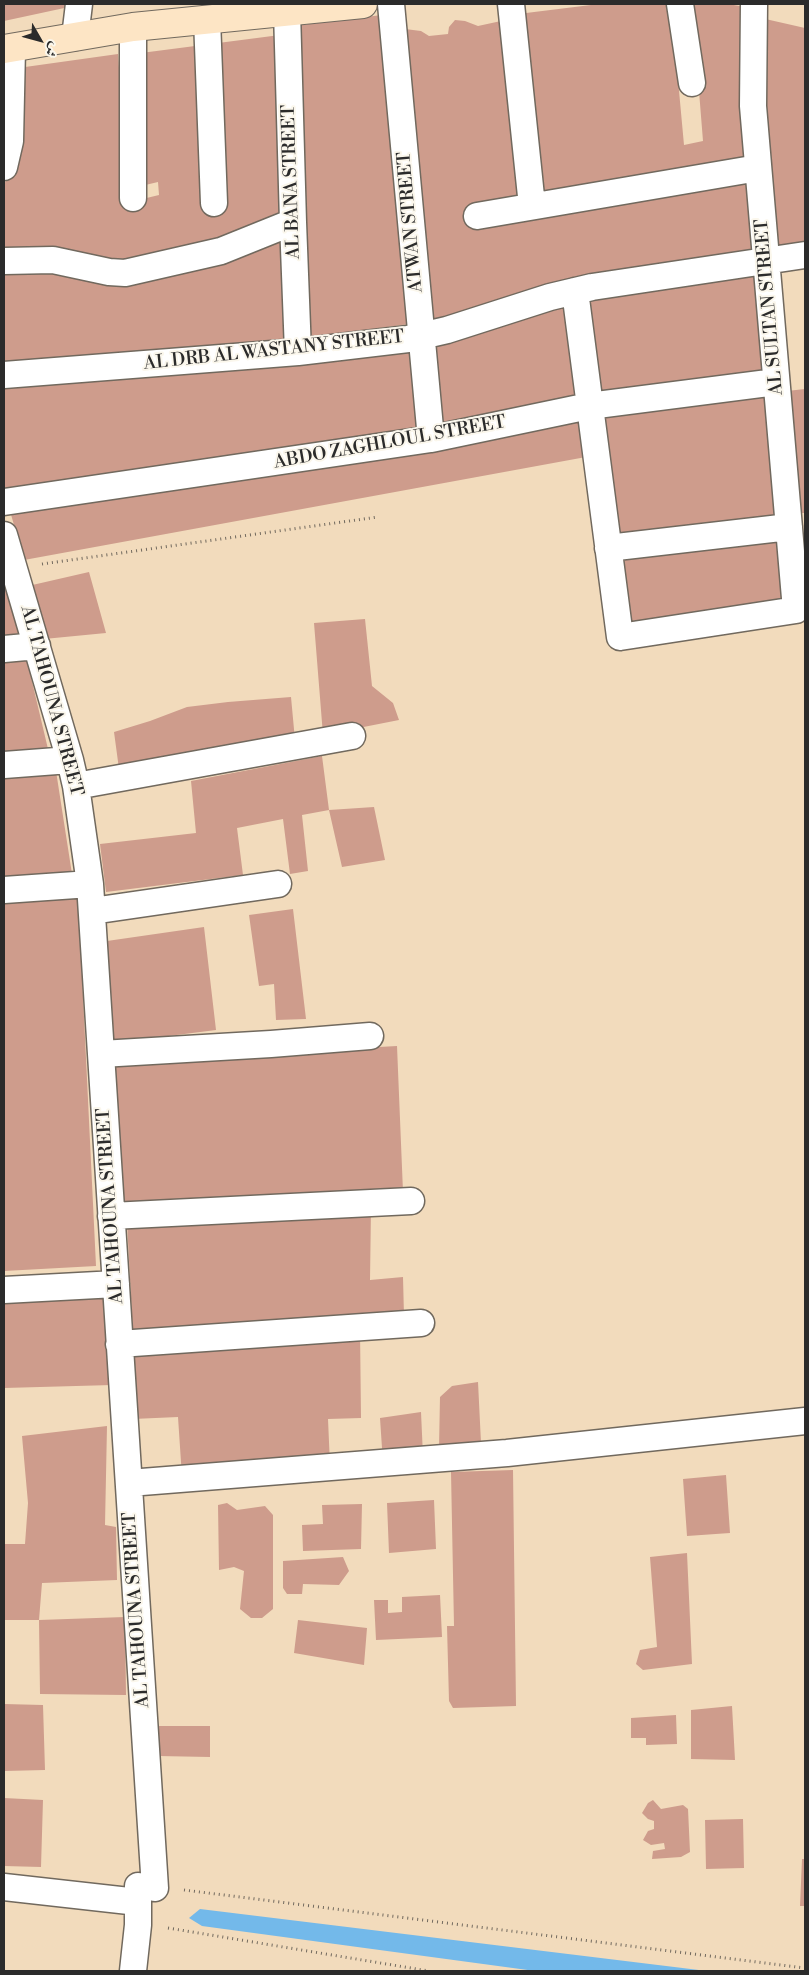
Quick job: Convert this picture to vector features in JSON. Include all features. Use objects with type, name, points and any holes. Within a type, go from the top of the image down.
[{"type":"main road","points":[[8,48],[195,15],[358,4]]},
{"type":"street","points":[[75,37],[79,4]]},
{"type":"street","name":"ATWAN STREET","points":[[391,4],[431,439]]},
{"type":"street","points":[[511,4],[532,206]]},
{"type":"street","points":[[680,4],[692,83]]},
{"type":"street","name":"AL SULTAN STREET","points":[[608,548],[620,637],[796,610],[758,168],[754,106],[754,4]]},
{"type":"street","name":"AL BANA STREET","points":[[298,352],[292,222],[299,8]]},
{"type":"street","points":[[195,15],[214,203]]},
{"type":"street","points":[[133,27],[133,198]]},
{"type":"street","points":[[4,167],[10,141],[8,48]]},
{"type":"street","points":[[477,216],[758,168]]},
{"type":"street","points":[[4,261],[53,260],[109,272],[125,272],[222,252],[292,222]]},
{"type":"street","name":"AL DRB AL WASTANY STREET","points":[[4,375],[298,352],[422,336],[575,291],[805,255]]},
{"type":"street","points":[[575,291],[608,548],[789,527]]},
{"type":"street","name":"ABDO ZAGHLOUL STREET","points":[[4,502],[431,439],[589,406],[776,382]]},
{"type":"street","name":"AL TAHOUNA STREET","points":[[4,535],[70,760],[76,786],[90,884],[129,1483],[142,1900],[133,1971]]},
{"type":"street","points":[[4,649],[37,646]]},
{"type":"street","points":[[76,786],[352,736]]},
{"type":"street","points":[[4,765],[70,760]]},
{"type":"street","points":[[4,890],[90,884]]},
{"type":"street","points":[[92,911],[278,884]]},
{"type":"street","points":[[101,1054],[370,1036]]},
{"type":"street","points":[[111,1216],[411,1201]]},
{"type":"street","points":[[4,1290],[116,1284]]},
{"type":"street","points":[[119,1344],[421,1323]]},
{"type":"street","points":[[129,1483],[507,1453],[805,1421]]},
{"type":"street","points":[[4,1887],[142,1900]]},
{"type":"path","points":[[14,568],[378,517]]},
{"type":"path","points":[[142,1900],[204,1892],[805,1968]]},
{"type":"path","points":[[142,1900],[186,1930],[429,1971]]},
{"type":"water","points":[[200,1909],[707,1971],[535,1971],[202,1926],[189,1918]]},
{"type":"building","points":[[4,4],[70,4],[69,7],[4,21]]},
{"type":"building","points":[[599,4],[671,4],[684,145],[703,141],[692,4],[728,4],[745,7],[745,160],[539,194],[518,14]]},
{"type":"building","points":[[382,15],[409,324],[308,338],[293,26]]},
{"type":"building","points":[[761,18],[805,28],[805,246],[775,250],[762,145]]},
{"type":"building","points":[[455,20],[465,21],[478,26],[501,21],[520,199],[745,175],[762,259],[571,278],[431,323],[405,29],[421,31],[429,36],[448,34],[449,27]]},
{"type":"building","points":[[280,35],[285,223],[117,271],[4,257],[4,185],[11,169],[18,68],[118,54],[128,193],[126,203],[159,195],[158,182],[141,186],[139,155],[147,154],[141,53]]},
{"type":"building","points":[[288,234],[291,342],[4,367],[4,267],[114,281]]},
{"type":"building","points":[[755,275],[768,377],[594,397],[579,294]]},
{"type":"building","points":[[566,303],[580,401],[438,429],[431,345]]},
{"type":"building","points":[[412,347],[421,430],[4,496],[4,386]]},
{"type":"building","points":[[805,389],[805,513],[800,513],[787,391]]},
{"type":"building","points":[[767,395],[777,518],[616,540],[599,414]]},
{"type":"building","points":[[583,416],[586,457],[24,560],[10,511]]},
{"type":"building","points":[[780,534],[790,604],[631,628],[617,553]]},
{"type":"building","points":[[89,572],[106,633],[44,639],[28,586]]},
{"type":"building","points":[[4,583],[22,633],[4,635]]},
{"type":"building","points":[[365,619],[372,686],[393,703],[399,720],[323,735],[314,623]]},
{"type":"building","points":[[25,652],[48,749],[4,753],[4,654]]},
{"type":"building","points":[[291,697],[295,740],[119,769],[114,732],[187,707]]},
{"type":"building","points":[[322,756],[329,810],[302,815],[308,871],[290,874],[283,819],[237,828],[243,875],[106,892],[100,844],[196,833],[191,781]]},
{"type":"building","points":[[56,771],[72,874],[4,880],[4,775]]},
{"type":"building","points":[[374,807],[385,860],[342,867],[329,810]]},
{"type":"building","points":[[78,892],[96,1266],[4,1271],[4,899]]},
{"type":"building","points":[[293,909],[306,1019],[276,1020],[274,984],[259,986],[249,915]]},
{"type":"building","points":[[204,927],[216,1030],[113,1043],[107,941]]},
{"type":"building","points":[[397,1046],[403,1192],[119,1208],[110,1062]]},
{"type":"building","points":[[371,1207],[370,1280],[403,1277],[404,1316],[133,1336],[127,1222]]},
{"type":"building","points":[[108,1296],[112,1385],[4,1388],[4,1300]]},
{"type":"building","points":[[360,1330],[361,1418],[328,1419],[330,1465],[182,1477],[178,1417],[133,1419],[129,1347]]},
{"type":"building","points":[[478,1382],[481,1443],[439,1449],[440,1397],[452,1386]]},
{"type":"building","points":[[421,1412],[423,1456],[383,1463],[380,1418]]},
{"type":"building","points":[[107,1426],[105,1525],[116,1527],[117,1580],[42,1583],[39,1620],[4,1620],[4,1544],[25,1544],[28,1503],[22,1436]]},
{"type":"building","points":[[513,1470],[516,1706],[453,1708],[449,1701],[447,1626],[454,1626],[451,1472]]},
{"type":"building","points":[[726,1475],[730,1533],[687,1536],[683,1479]]},
{"type":"building","points":[[434,1500],[436,1549],[389,1553],[387,1503]]},
{"type":"building","points":[[227,1503],[237,1510],[265,1506],[273,1515],[273,1609],[262,1618],[251,1618],[240,1609],[244,1571],[234,1567],[219,1570],[218,1505]]},
{"type":"building","points":[[362,1504],[361,1549],[303,1551],[302,1525],[323,1524],[322,1505]]},
{"type":"building","points":[[687,1553],[692,1664],[643,1670],[636,1664],[640,1650],[657,1647],[650,1557]]},
{"type":"building","points":[[343,1557],[349,1571],[339,1585],[303,1584],[302,1594],[287,1594],[283,1588],[283,1561]]},
{"type":"building","points":[[440,1595],[442,1637],[376,1640],[374,1600],[388,1600],[388,1613],[402,1612],[402,1597]]},
{"type":"building","points":[[125,1617],[126,1695],[40,1694],[39,1620]]},
{"type":"building","points":[[298,1620],[367,1628],[364,1665],[294,1653]]},
{"type":"building","points":[[4,1704],[43,1705],[45,1770],[4,1771]]},
{"type":"building","points":[[732,1706],[735,1760],[691,1759],[691,1710]]},
{"type":"building","points":[[676,1715],[677,1744],[646,1745],[646,1738],[631,1738],[631,1718]]},
{"type":"building","points":[[158,1726],[210,1726],[210,1757],[158,1756]]},
{"type":"building","points":[[4,1798],[43,1800],[41,1867],[4,1866]]},
{"type":"building","points":[[653,1800],[661,1809],[683,1805],[688,1809],[690,1852],[681,1857],[652,1859],[653,1851],[665,1849],[664,1843],[651,1845],[643,1840],[648,1831],[654,1829],[654,1821],[648,1819],[642,1813],[648,1803]]},
{"type":"building","points":[[743,1819],[744,1868],[706,1869],[705,1820]]},
{"type":"building","points":[[802,1859],[805,1859],[805,1906],[800,1906]]}]
